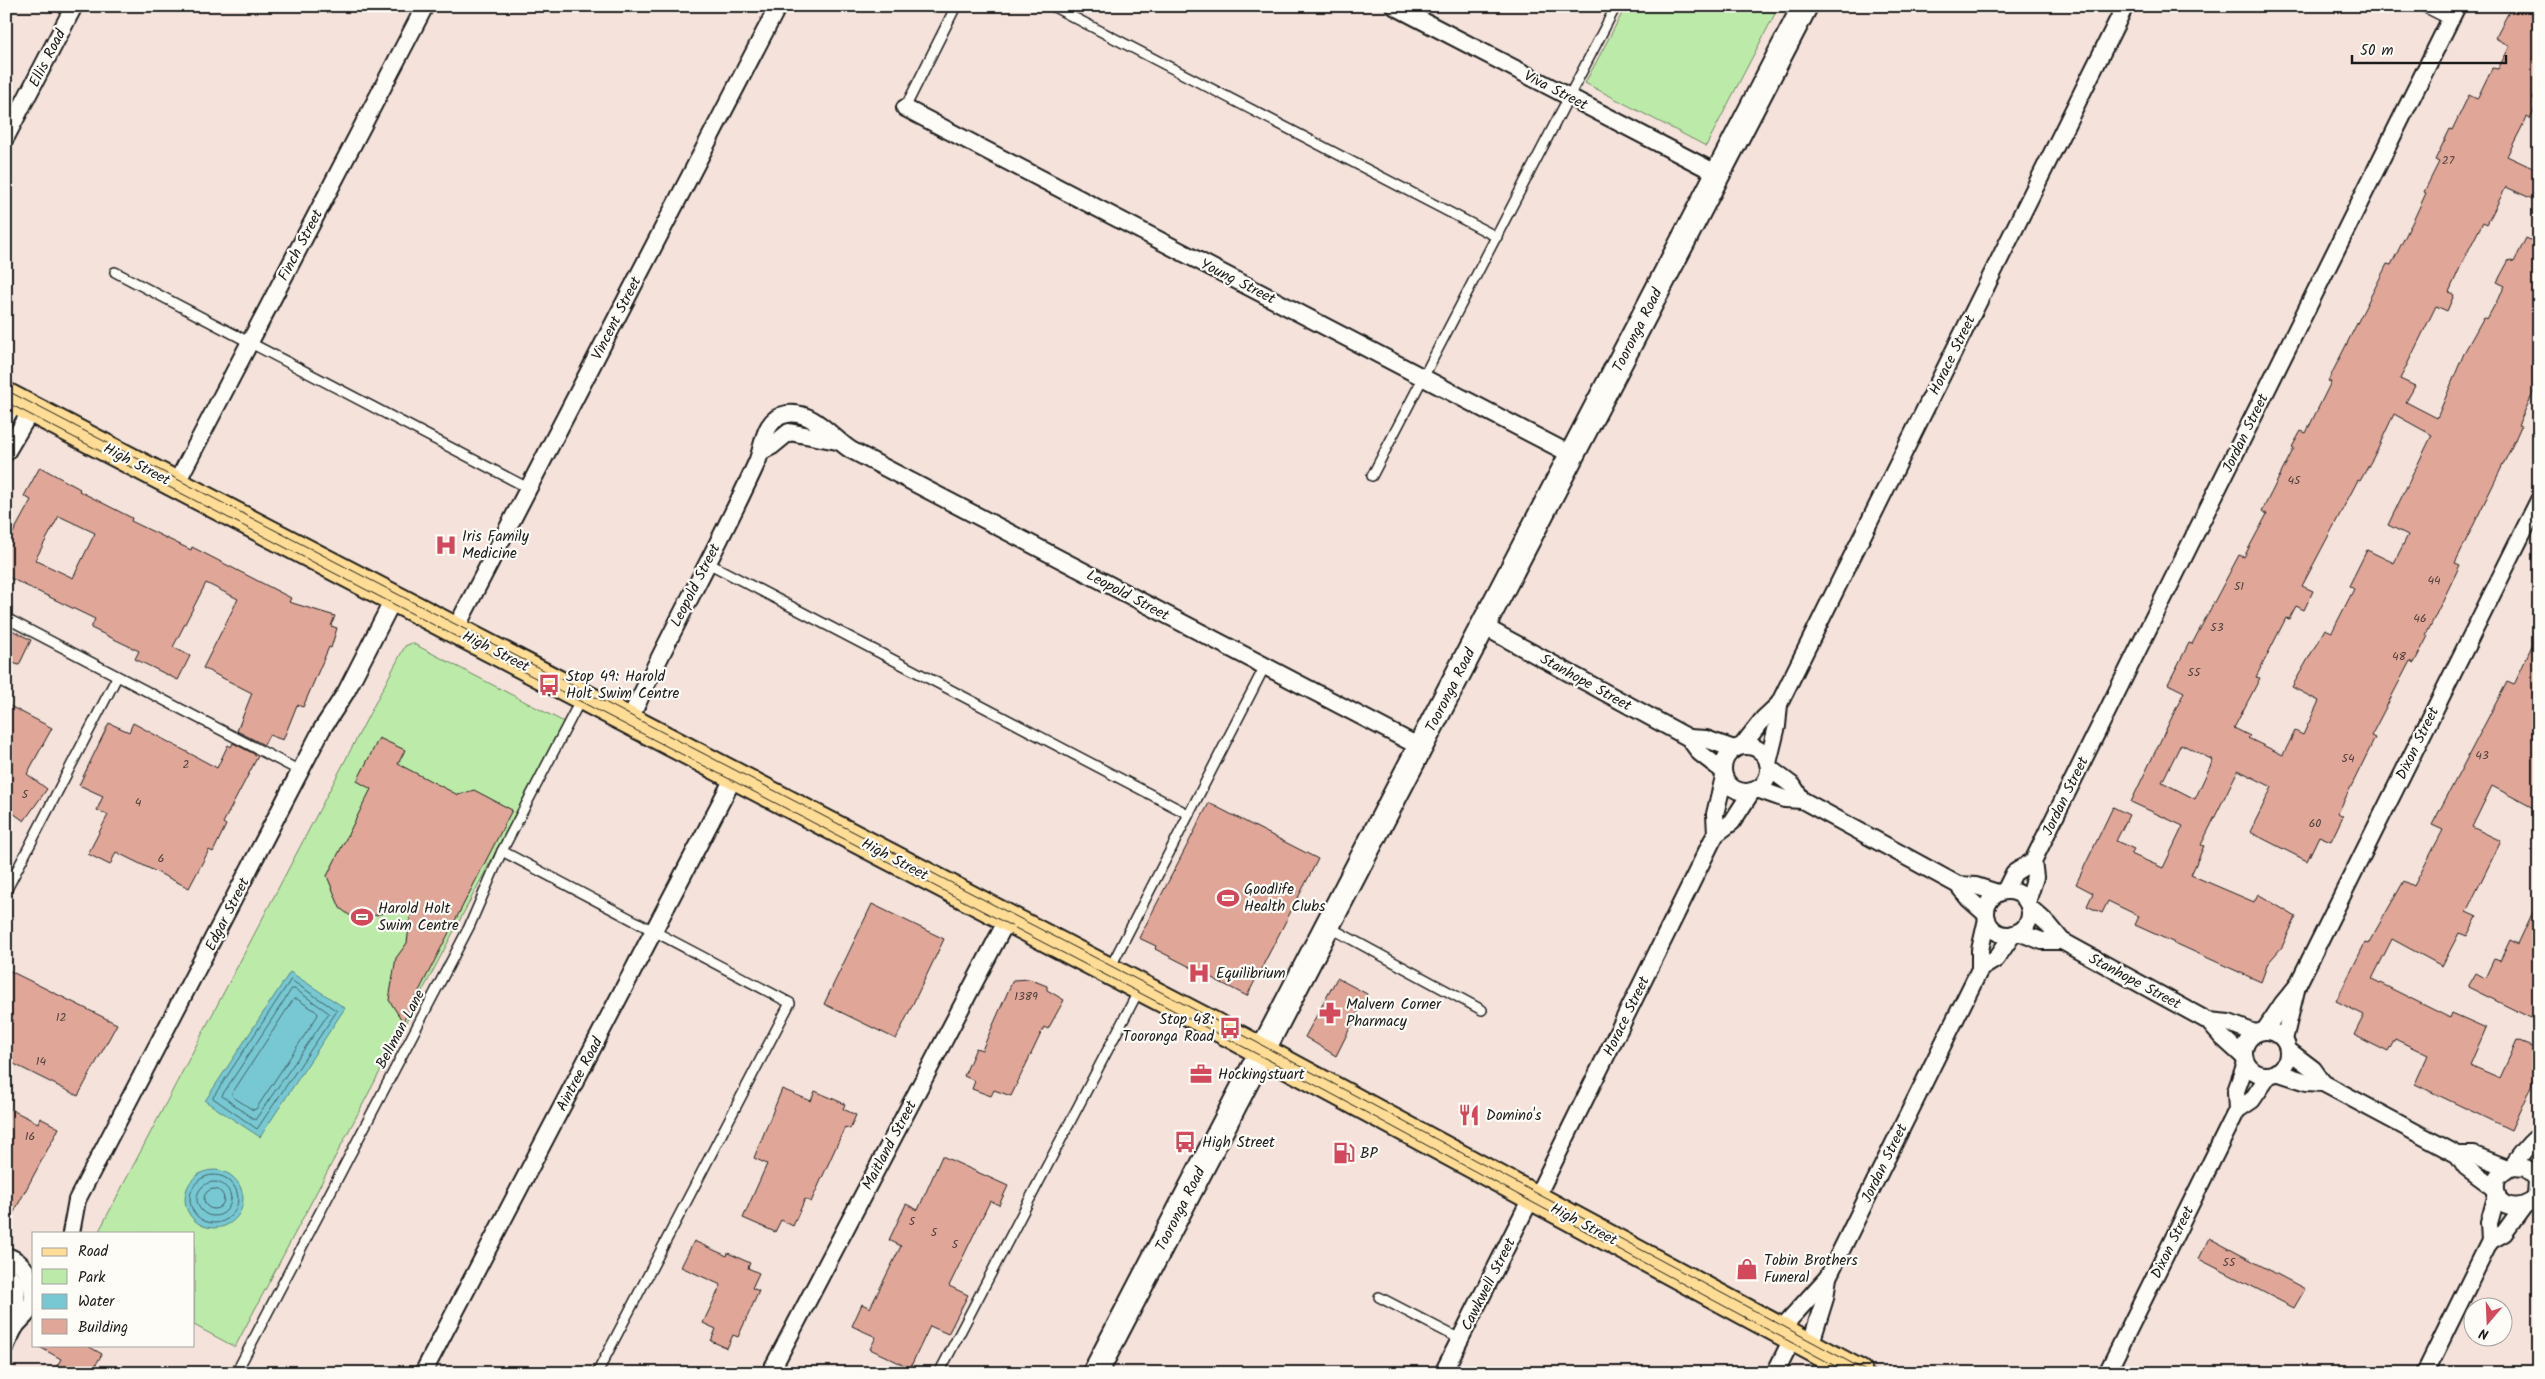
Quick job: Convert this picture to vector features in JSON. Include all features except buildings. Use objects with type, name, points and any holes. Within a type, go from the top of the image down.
[{"type":"main road","name":"Tooronga Road","points":[[1095,1373],[1805,6]]},
{"type":"main road","name":"High Street","points":[[15,406],[176,484],[1262,1051],[1859,1373]]},
{"type":"street","name":"Ellis Road","points":[[6,137],[74,6]]},
{"type":"street","name":"Finch Street","points":[[176,484],[425,6]]},
{"type":"street","name":"Vincent Street","points":[[455,630],[778,6]]},
{"type":"street","name":"Viva Street","points":[[1394,6],[1718,174]]},
{"type":"street","name":"Horace Street","points":[[1738,747],[1779,704],[2124,6]]},
{"type":"street","name":"Jordan Street","points":[[2001,892],[2014,874],[2033,860],[2453,13]]},
{"type":"street","name":"Young Street","points":[[905,108],[1572,454]]},
{"type":"street","points":[[6,453],[15,406]]},
{"type":"street","points":[[788,414],[789,432]]},
{"type":"street","name":"Leopold Street","points":[[629,721],[762,451],[762,440],[766,430],[781,416],[788,414],[822,425],[837,441]]},
{"type":"street","name":"Leopold Street","points":[[762,451],[772,446],[789,432],[837,441],[1420,747]]},
{"type":"street","name":"Dixon Street","points":[[2286,1045],[2298,986],[2539,500]]},
{"type":"street","name":"Edgar Street","points":[[71,1232],[77,1200],[300,771],[346,692],[394,598]]},
{"type":"street","name":"Stanhope Street","points":[[1483,626],[1689,738],[1700,752],[1723,773]]},
{"type":"street","name":"Horace Street","points":[[1768,765],[1777,726],[1779,704]]},
{"type":"street","name":"Stanhope Street","points":[[1689,738],[1706,739],[1738,747]]},
{"type":"street","points":[[1802,800],[1793,786],[1768,765],[1758,750],[1738,747],[1725,758],[1723,773],[1735,790],[1754,790],[1785,799],[1802,800],[1958,886],[1986,916],[1997,932],[2016,933],[2028,921],[2028,905],[2018,893],[2001,892],[1976,886],[1958,886]]},
{"type":"street","points":[[1754,790],[1766,780],[1768,765]]},
{"type":"street","name":"Horace Street","points":[[1716,834],[1715,814],[1723,773]]},
{"type":"street","name":"Aintree Road","points":[[423,1373],[735,775]]},
{"type":"street","name":"Horace Street","points":[[1534,1197],[1716,834],[1732,822],[1754,790]]},
{"type":"street","name":"Jordan Street","points":[[2028,905],[2035,877],[2033,860]]},
{"type":"street","points":[[1986,916],[1989,902],[2001,892]]},
{"type":"street","name":"Stanhope Street","points":[[2028,905],[2049,925],[2062,941],[2208,1021],[2244,1059]]},
{"type":"street","name":"Jordan Street","points":[[1794,1338],[1828,1277],[1980,969],[1980,950],[1986,916]]},
{"type":"street","name":"Maitland Street","points":[[770,1373],[1008,918]]},
{"type":"street","name":"Jordan Street","points":[[1980,969],[1996,960],[2016,933]]},
{"type":"street","name":"Stanhope Street","points":[[2016,933],[2042,940],[2062,941]]},
{"type":"street","name":"Dixon Street","points":[[2260,1032],[2277,1015],[2283,1003],[2298,986]]},
{"type":"street","name":"Stanhope Street","points":[[2208,1021],[2260,1032]]},
{"type":"street","points":[[2323,1083],[2313,1070],[2276,1033],[2260,1032],[2246,1042],[2244,1059],[2255,1072],[2323,1083],[2458,1155],[2474,1155],[2509,1168],[2526,1168],[2538,1180],[2536,1197],[2529,1208],[2504,1232],[2490,1241]]},
{"type":"street","points":[[2273,1074],[2285,1063],[2286,1045]]},
{"type":"street","name":"Dixon Street","points":[[2107,1373],[2237,1110],[2236,1091],[2244,1059]]},
{"type":"street","name":"Dixon Street","points":[[2237,1110],[2252,1100],[2273,1074]]},
{"type":"street","points":[[2425,1373],[2490,1241],[2489,1223],[2498,1177],[2509,1168],[2529,1142],[2539,1136]]},
{"type":"street","points":[[2458,1155],[2466,1167],[2496,1192],[2508,1206],[2529,1208]]},
{"type":"street","name":"Cawkwell Street","points":[[1443,1373],[1534,1197]]},
{"type":"street","points":[[6,1256],[19,1262],[21,1273],[15,1327],[6,1345]]},
{"type":"street","name":"Jordan Street","points":[[1794,1338],[1825,1298],[1828,1277]]},
{"type":"street","points":[[1775,1373],[1794,1338]]},
{"type":"lane","points":[[905,108],[956,6]]},
{"type":"lane","points":[[1052,6],[1497,237]]},
{"type":"lane","points":[[1372,476],[1616,6]]},
{"type":"lane","points":[[2422,6],[2453,13]]},
{"type":"lane","points":[[115,272],[528,488]]},
{"type":"lane","points":[[706,562],[1188,814]]},
{"type":"lane","points":[[6,618],[300,771]]},
{"type":"lane","points":[[1108,971],[1265,666]]},
{"type":"lane","points":[[6,891],[117,677]]},
{"type":"lane","name":"Bellman Lane","points":[[236,1373],[469,927],[502,851],[582,696]]},
{"type":"lane","points":[[502,851],[790,1003],[597,1373]]},
{"type":"lane","points":[[1327,926],[1482,1010]]},
{"type":"lane","points":[[939,1373],[1140,988]]},
{"type":"lane","points":[[1379,1297],[1460,1339]]},
{"type":"green space","points":[[1626,6],[1779,6],[1706,146],[1585,83]]},
{"type":"green space","name":"Harold Holt Swim Centre","points":[[412,643],[564,722],[235,1347],[195,1326],[195,1232],[99,1232],[405,646]]},
{"type":"water","points":[[290,972],[345,1008],[260,1137],[205,1101]]},
{"type":"water","points":[[214,1170],[225,1172],[238,1183],[243,1199],[241,1210],[230,1223],[214,1228],[203,1226],[190,1215],[185,1199],[187,1188],[198,1175]]},
{"type":"tram line","points":[[6,390],[1230,1028],[1870,1373]]},
{"type":"tram line","points":[[6,402],[1282,1067],[1848,1373]]},
{"type":"place","name":"Iris Family Medicine","points":[[446,545]]},
{"type":"place","name":"Stop 49: Harold Holt Swim Centre","points":[[549,685]]},
{"type":"place","name":"Goodlife Health Clubs","points":[[1228,898]]},
{"type":"place","name":"Harold Holt Swim Centre","points":[[362,917]]},
{"type":"place","name":"Equilibrium","points":[[1199,973]]},
{"type":"place","name":"Malvern Corner Pharmacy","points":[[1330,1013]]},
{"type":"place","name":"Stop 48: Tooronga Road","points":[[1230,1028]]},
{"type":"place","name":"Hockingstuart","points":[[1201,1074]]},
{"type":"place","name":"Domino's","points":[[1469,1115]]},
{"type":"place","name":"High Street","points":[[1185,1142]]},
{"type":"place","name":"BP","points":[[1344,1153]]},
{"type":"place","name":"Tobin Brothers Funeral","points":[[1747,1269]]}]
